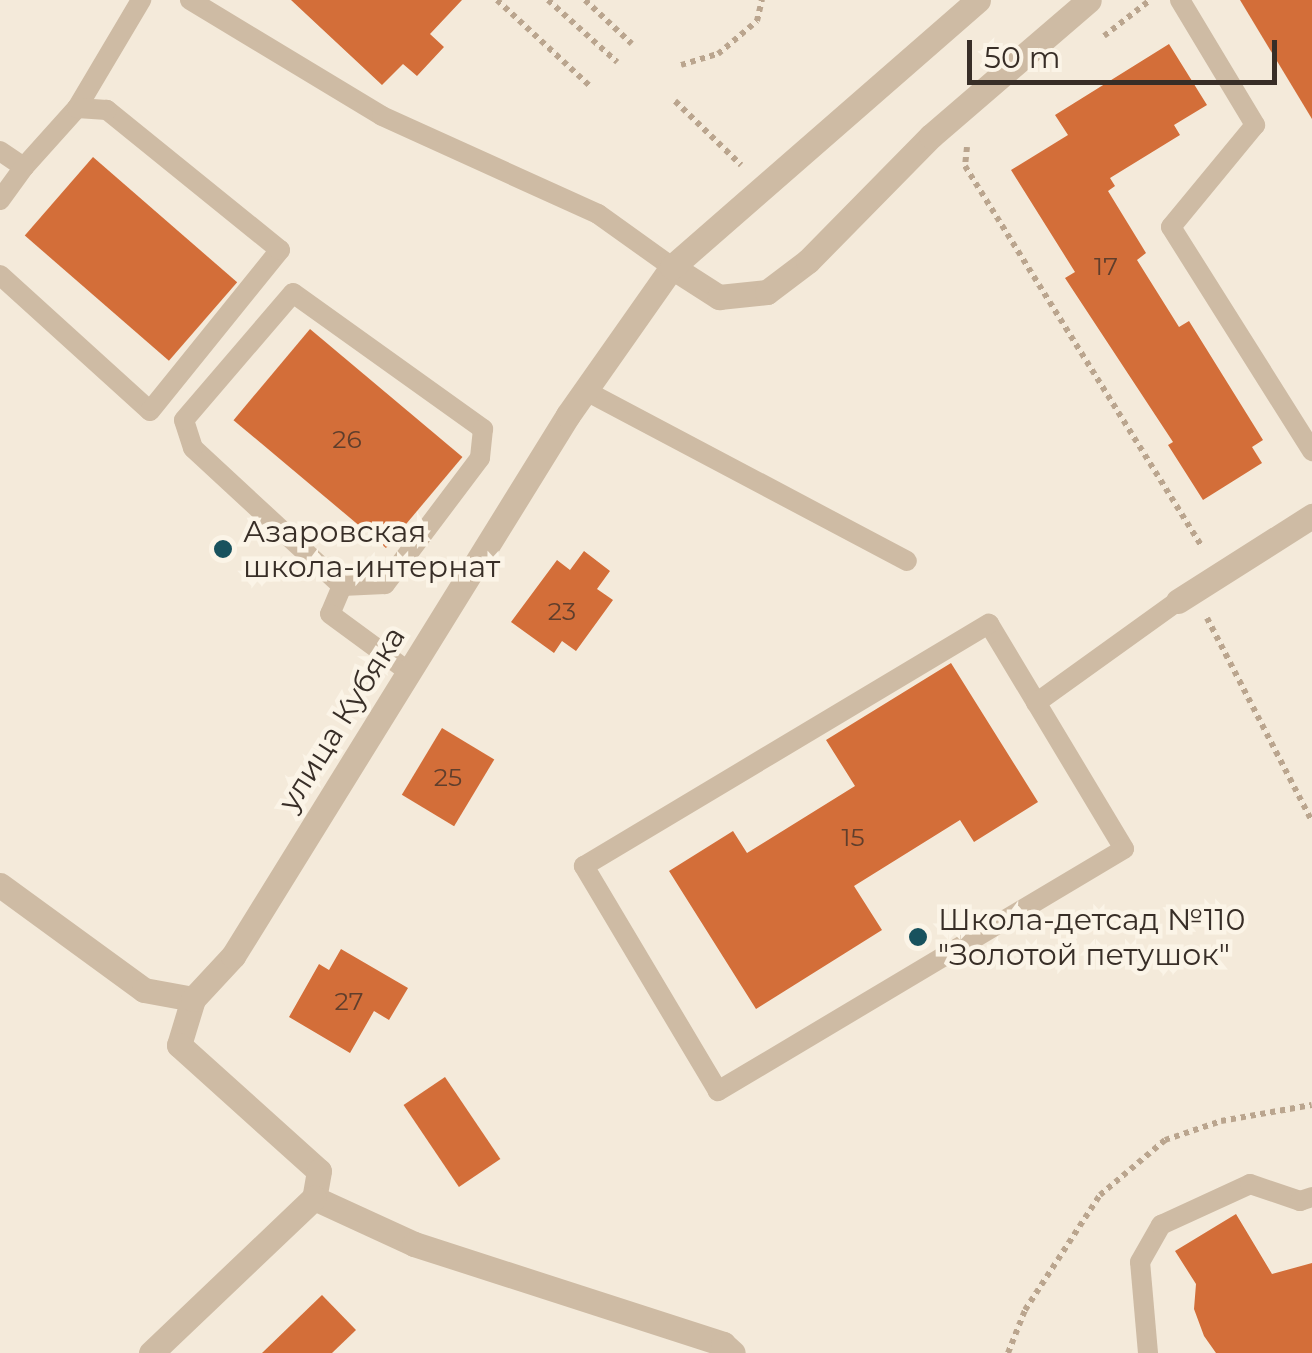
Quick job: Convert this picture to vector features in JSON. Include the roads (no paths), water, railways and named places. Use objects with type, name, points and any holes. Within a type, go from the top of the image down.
[{"type":"street","name":"улица Кубяка","points":[[193,999],[234,956],[586,391],[672,267],[978,0]]},
{"type":"street","points":[[672,267],[720,296],[767,292],[808,261],[931,136],[1089,0]]},
{"type":"street","points":[[1185,596],[1312,516]]},
{"type":"street","points":[[0,885],[144,990],[193,999],[179,1044],[319,1172],[314,1198],[152,1353]]},
{"type":"street","points":[[314,1198],[414,1244],[724,1344],[733,1353]]},
{"type":"lane","points":[[0,200],[24,167],[78,108],[141,0]]},
{"type":"lane","points":[[190,0],[382,116],[598,214],[672,267]]},
{"type":"lane","points":[[1180,0],[1255,125],[1171,227],[1312,450]]},
{"type":"lane","points":[[0,275],[150,411],[280,250],[107,110],[78,108]]},
{"type":"lane","points":[[0,151],[24,167]]},
{"type":"lane","points":[[293,293],[482,429],[480,458],[385,584],[342,586],[193,448],[184,420],[293,293]]},
{"type":"lane","points":[[586,391],[907,561]]},
{"type":"lane","points":[[342,586],[330,614],[410,672]]},
{"type":"lane","points":[[1036,702],[1185,596]]},
{"type":"lane","points":[[989,624],[1036,702],[1124,849],[718,1091],[584,866],[989,624]]},
{"type":"lane","points":[[1148,1353],[1140,1262],[1162,1224],[1250,1184],[1300,1201],[1312,1197]]},
{"type":"place","name":"Азаровская школа-интернат","points":[[223,549]]},
{"type":"place","name":"Школа-детсад №110 \"Золотой петушок\"","points":[[918,937]]}]
